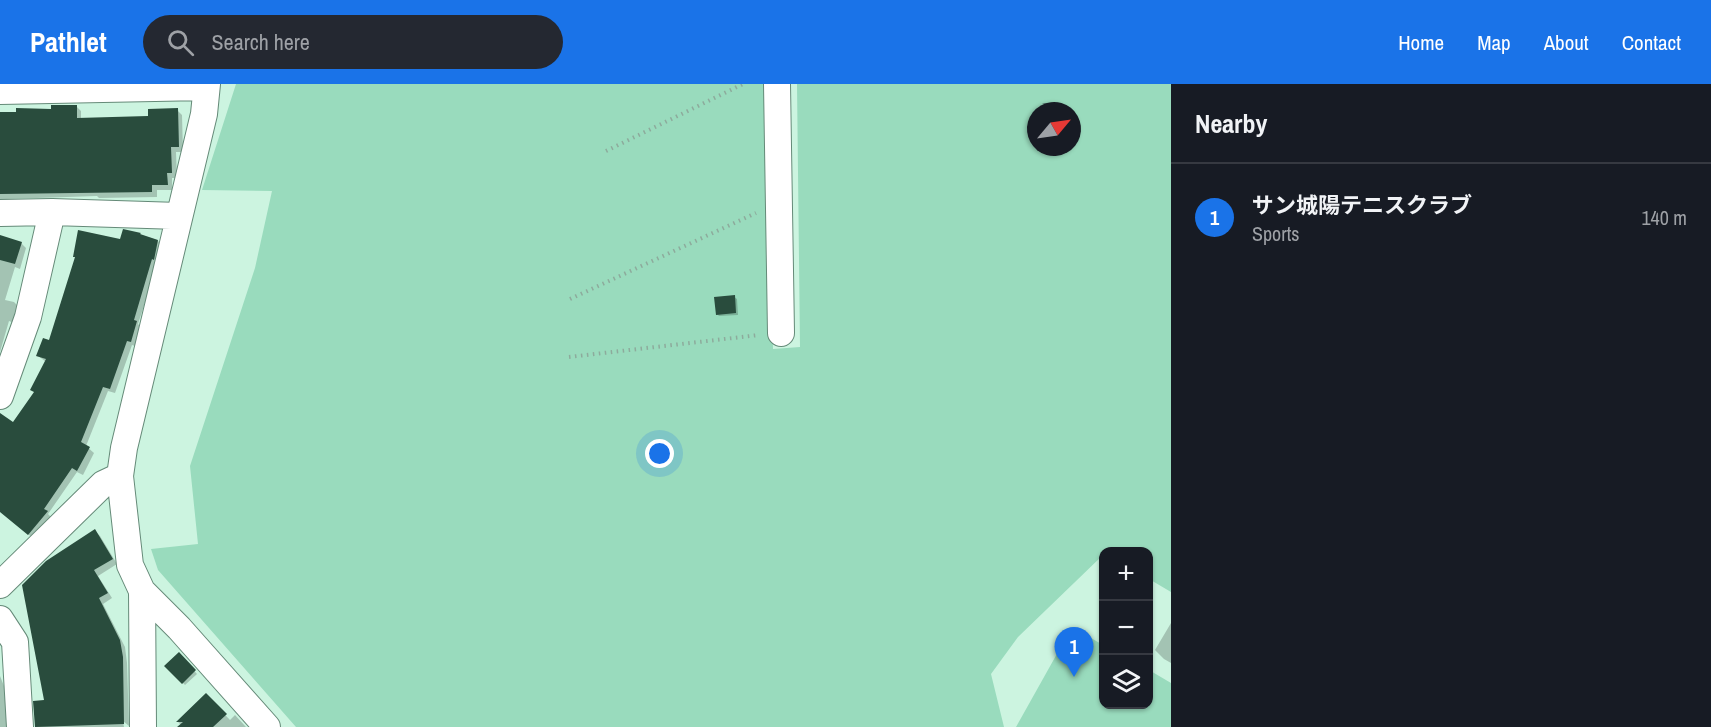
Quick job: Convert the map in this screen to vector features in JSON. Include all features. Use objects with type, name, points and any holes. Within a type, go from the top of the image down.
[{"type":"street","points":[[777,84],[781,333]]},
{"type":"street","points":[[0,91],[207,85],[204,114],[124,448],[120,476],[130,565],[142,591],[179,628],[267,727]]},
{"type":"street","points":[[0,213],[52,212],[179,216]]},
{"type":"street","points":[[0,396],[28,316],[52,212]]},
{"type":"street","points":[[0,585],[103,484],[120,476]]},
{"type":"street","points":[[142,591],[143,727]]},
{"type":"street","points":[[0,620],[15,642],[20,727]]},
{"type":"path","points":[[606,151],[743,84]]},
{"type":"path","points":[[570,299],[778,202]]},
{"type":"path","points":[[569,357],[781,333]]},
{"type":"green space","points":[[236,84],[767,84],[773,349],[800,347],[797,84],[1171,84],[1171,592],[1153,581],[1153,547],[1099,547],[1099,559],[1018,637],[991,674],[1004,727],[296,727],[158,570],[151,549],[198,544],[190,466],[255,268],[272,191],[202,190]]},
{"type":"green space","points":[[1072,627],[1099,643],[1099,709],[1153,709],[1153,672],[1171,683],[1171,727],[1016,727]]},
{"type":"building","points":[[51,105],[77,105],[77,118],[148,116],[148,109],[178,108],[179,147],[171,147],[172,173],[167,173],[168,185],[152,185],[152,192],[0,194],[0,112],[16,112],[16,108],[51,109]]},
{"type":"building","points":[[123,229],[158,240],[154,260],[152,259],[134,320],[137,321],[131,342],[127,341],[110,389],[103,387],[81,442],[90,447],[77,471],[72,468],[44,509],[48,511],[28,535],[0,512],[0,413],[13,422],[34,392],[30,390],[46,359],[36,356],[43,338],[49,340],[75,257],[73,257],[78,230],[120,239]]},
{"type":"building","points":[[0,235],[22,242],[15,264],[0,260]]},
{"type":"building","points":[[735,295],[736,313],[716,315],[714,297]]},
{"type":"building","points":[[95,529],[113,559],[94,570],[108,593],[99,598],[120,640],[123,657],[124,724],[35,727],[33,701],[44,700],[22,585],[46,561]]},
{"type":"building","points":[[179,652],[196,670],[182,684],[164,666]]},
{"type":"building","points":[[206,693],[227,714],[213,727],[177,727],[183,722],[176,722]]},
{"type":"place","name":"サン城陽テニスクラブ","points":[[1074,677]]}]
